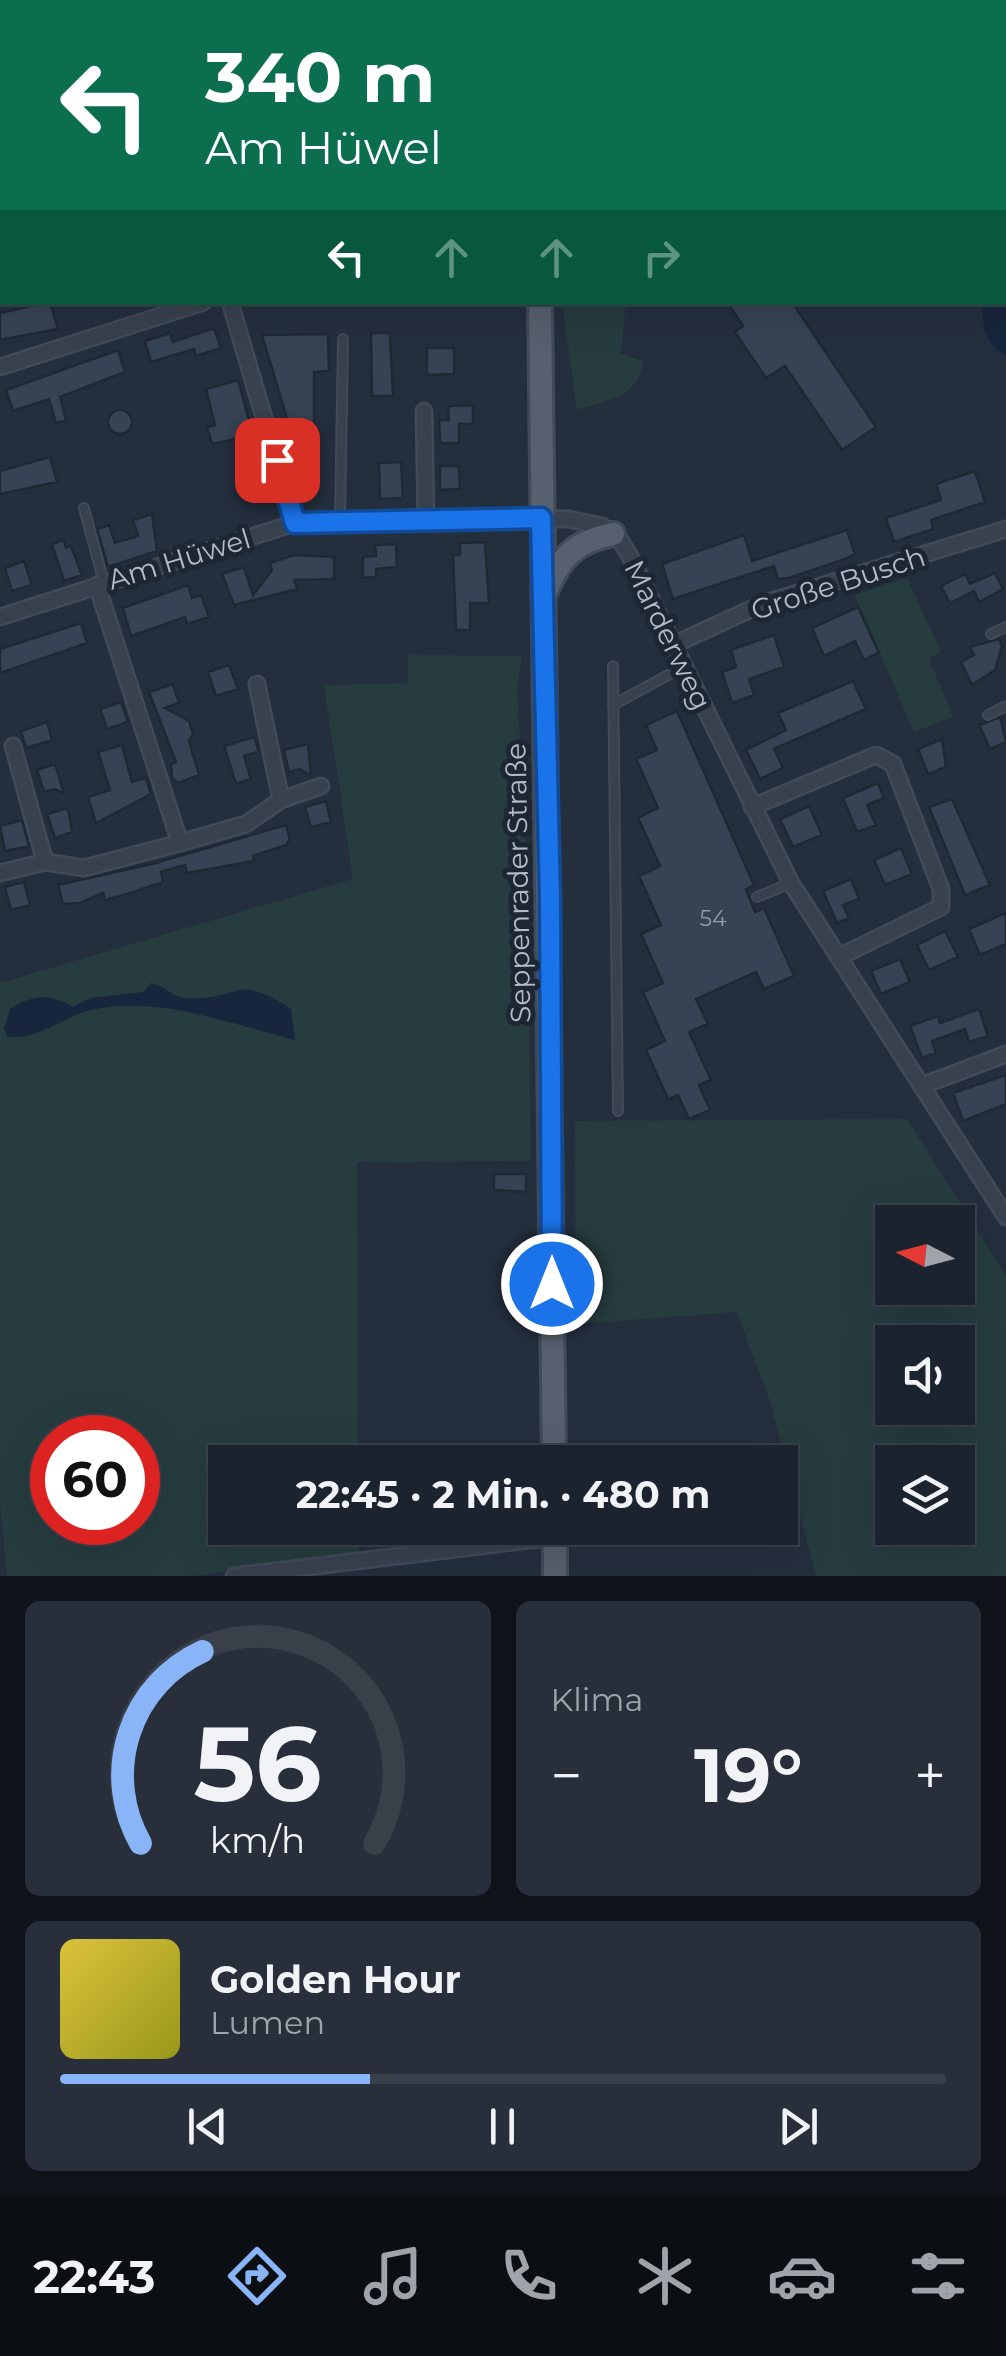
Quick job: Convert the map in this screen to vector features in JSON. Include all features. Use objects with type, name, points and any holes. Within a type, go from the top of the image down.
[{"type":"main road","name":"Seppenrader Straße","points":[[540,305],[554,1445]]},
{"type":"main road","points":[[543,599],[571,549],[590,538],[613,534]]},
{"type":"main road","points":[[555,1545],[556,1576]]},
{"type":"street","points":[[0,366],[194,305]]},
{"type":"street","points":[[231,305],[295,523]]},
{"type":"street","points":[[424,411],[426,518]]},
{"type":"street","name":"Am Hüwel","points":[[0,616],[295,523],[541,518]]},
{"type":"street","name":"Marderweg","points":[[541,518],[602,526],[631,558],[791,883],[1006,1216]]},
{"type":"street","name":"Große Busch","points":[[673,646],[762,604],[1005,532]]},
{"type":"street","points":[[101,584],[180,843]]},
{"type":"street","points":[[258,684],[281,800]]},
{"type":"street","points":[[13,746],[45,862]]},
{"type":"street","points":[[752,807],[876,756],[893,764],[942,889],[941,907],[840,956]]},
{"type":"street","points":[[0,873],[45,862],[84,868],[180,843],[246,824],[281,800],[321,786]]},
{"type":"street","points":[[921,1086],[1006,1054]]},
{"type":"street","points":[[234,1576],[460,1545]]},
{"type":"lane","points":[[340,521],[344,339]]},
{"type":"lane","points":[[84,508],[101,584]]},
{"type":"lane","points":[[991,634],[1006,626]]},
{"type":"lane","points":[[613,666],[618,1111]]},
{"type":"lane","points":[[613,706],[683,667]]},
{"type":"lane","points":[[988,715],[1006,706]]},
{"type":"lane","points":[[757,897],[791,883]]},
{"type":"green space","points":[[562,305],[626,305],[621,353],[643,362],[640,374],[619,396],[577,410]]},
{"type":"green space","points":[[907,578],[941,652],[929,659],[953,717],[914,732],[855,595]]},
{"type":"green space","points":[[408,655],[522,656],[517,689],[527,865],[531,1161],[357,1162],[358,1445],[208,1445],[208,1545],[359,1545],[359,1553],[193,1576],[7,1576],[0,1504],[0,983],[353,879],[324,685],[408,683]]},
{"type":"green space","points":[[907,1119],[961,1205],[875,1205],[875,1305],[975,1305],[975,1227],[1006,1276],[1006,1576],[816,1576],[798,1507],[798,1445],[782,1445],[737,1312],[576,1324],[575,1121]]},
{"type":"water","points":[[983,305],[1006,305],[1006,356],[989,340]]},
{"type":"water","points":[[151,983],[186,998],[238,990],[258,992],[291,1009],[295,1040],[196,1014],[146,1006],[96,1009],[20,1037],[8,1037],[4,1029],[10,1009],[27,1000],[56,999],[73,1007],[90,998],[143,992]]},
{"type":"building","points":[[51,305],[58,329],[0,340],[0,313]]},
{"type":"building","points":[[729,305],[794,305],[876,427],[842,450],[785,366],[766,378],[735,332],[743,326]]},
{"type":"building","points":[[214,328],[221,348],[196,356],[194,349],[151,362],[145,341],[170,333],[173,342]]},
{"type":"building","points":[[371,333],[390,333],[393,396],[372,396]]},
{"type":"building","points":[[328,334],[329,371],[314,372],[314,431],[291,432],[262,335]]},
{"type":"building","points":[[427,348],[454,348],[454,374],[427,375]]},
{"type":"building","points":[[118,350],[125,372],[60,397],[66,420],[56,423],[49,399],[13,411],[6,390]]},
{"type":"building","points":[[238,380],[253,435],[212,444],[207,427],[215,425],[206,389]]},
{"type":"building","points":[[473,405],[473,424],[459,424],[459,443],[440,443],[439,420],[449,420],[448,406]]},
{"type":"building","points":[[120,410],[129,413],[129,431],[120,434],[111,431],[108,422],[111,413]]},
{"type":"building","points":[[50,457],[57,482],[0,494],[0,471]]},
{"type":"building","points":[[401,462],[403,498],[380,499],[379,463]]},
{"type":"building","points":[[440,466],[459,466],[460,489],[440,490]]},
{"type":"building","points":[[975,471],[985,502],[931,520],[933,529],[894,542],[886,518],[941,500],[936,484]]},
{"type":"building","points":[[152,514],[157,551],[108,567],[97,529],[109,525],[115,543],[138,536],[133,520]]},
{"type":"building","points":[[847,530],[855,554],[789,578],[778,579],[774,566],[673,599],[662,564],[744,535],[752,561]]},
{"type":"building","points":[[64,540],[66,548],[71,546],[82,575],[64,581],[52,544]]},
{"type":"building","points":[[485,542],[489,603],[470,603],[470,630],[456,630],[453,555],[460,555],[460,543]]},
{"type":"building","points":[[396,544],[397,567],[376,569],[376,577],[363,578],[363,557],[376,556],[375,545]]},
{"type":"building","points":[[294,555],[334,557],[334,579],[294,580],[297,589],[234,605],[222,574],[244,567],[253,595],[272,570],[270,563]]},
{"type":"building","points":[[24,561],[32,585],[12,591],[5,568]]},
{"type":"building","points":[[995,573],[1003,589],[979,602],[974,591],[950,603],[941,586],[965,574],[970,584]]},
{"type":"building","points":[[188,585],[192,598],[201,595],[209,617],[187,624],[185,617],[131,636],[123,608]]},
{"type":"building","points":[[858,607],[879,653],[864,660],[855,641],[824,656],[812,628]]},
{"type":"building","points":[[81,623],[87,643],[0,673],[0,649]]},
{"type":"building","points":[[774,635],[784,667],[749,679],[754,695],[732,703],[722,672],[736,667],[731,650]]},
{"type":"building","points":[[999,639],[1002,646],[995,670],[972,685],[961,662],[974,655],[970,647]]},
{"type":"building","points":[[229,665],[238,689],[216,696],[208,672]]},
{"type":"building","points":[[853,681],[866,709],[774,749],[783,768],[760,779],[746,750],[786,730],[778,713]]},
{"type":"building","points":[[173,684],[179,703],[165,708],[189,721],[193,734],[189,741],[199,775],[178,783],[172,778],[171,764],[176,762],[149,692]]},
{"type":"building","points":[[121,702],[128,722],[107,729],[100,709]]},
{"type":"building","points":[[677,711],[754,885],[746,889],[755,912],[764,908],[794,976],[764,989],[756,972],[696,999],[708,1024],[689,1032],[711,1080],[699,1085],[710,1110],[689,1119],[678,1095],[668,1099],[646,1050],[665,1041],[643,992],[663,983],[641,934],[661,925],[639,876],[660,866],[638,818],[658,808],[636,759],[657,750],[646,725]]},
{"type":"building","points":[[1000,717],[1006,742],[990,749],[979,725]]},
{"type":"building","points":[[47,722],[52,740],[26,748],[21,731]]},
{"type":"building","points":[[254,737],[259,751],[244,756],[251,779],[236,784],[224,746]]},
{"type":"building","points":[[942,739],[946,767],[928,774],[918,749]]},
{"type":"building","points":[[308,744],[311,776],[300,769],[289,772],[284,750]]},
{"type":"building","points":[[122,745],[132,782],[146,778],[151,794],[96,823],[88,797],[110,790],[98,752]]},
{"type":"building","points":[[55,764],[64,793],[54,789],[44,792],[37,770]]},
{"type":"building","points":[[878,783],[884,798],[867,805],[876,825],[857,832],[843,798]]},
{"type":"building","points":[[952,799],[990,885],[965,895],[929,807]]},
{"type":"building","points":[[326,801],[331,822],[311,827],[305,807]]},
{"type":"building","points":[[809,806],[822,835],[793,847],[780,819]]},
{"type":"building","points":[[68,808],[72,832],[55,838],[47,814]]},
{"type":"building","points":[[22,820],[29,846],[5,851],[0,826]]},
{"type":"building","points":[[286,825],[290,839],[286,845],[253,856],[254,861],[187,873],[185,865],[161,872],[163,882],[127,894],[105,900],[103,893],[80,903],[63,904],[58,885],[152,864]]},
{"type":"building","points":[[901,848],[912,874],[885,885],[874,860]]},
{"type":"building","points":[[851,879],[859,899],[843,905],[849,918],[837,923],[823,891]]},
{"type":"building","points":[[24,882],[30,905],[11,910],[5,887]]},
{"type":"building","points":[[1006,913],[1006,944],[980,955],[969,929]]},
{"type":"building","points":[[945,931],[958,957],[929,970],[917,945]]},
{"type":"building","points":[[900,959],[910,982],[881,994],[871,971]]},
{"type":"building","points":[[979,1009],[988,1036],[969,1042],[965,1029],[932,1041],[936,1053],[922,1058],[910,1026],[938,1016],[940,1023]]},
{"type":"building","points":[[1006,1075],[1006,1104],[963,1121],[953,1093]]},
{"type":"building","points":[[494,1174],[526,1174],[526,1192],[494,1190]]},
{"type":"route","points":[[277,460],[295,523],[541,518],[550,898],[552,1284]]}]
